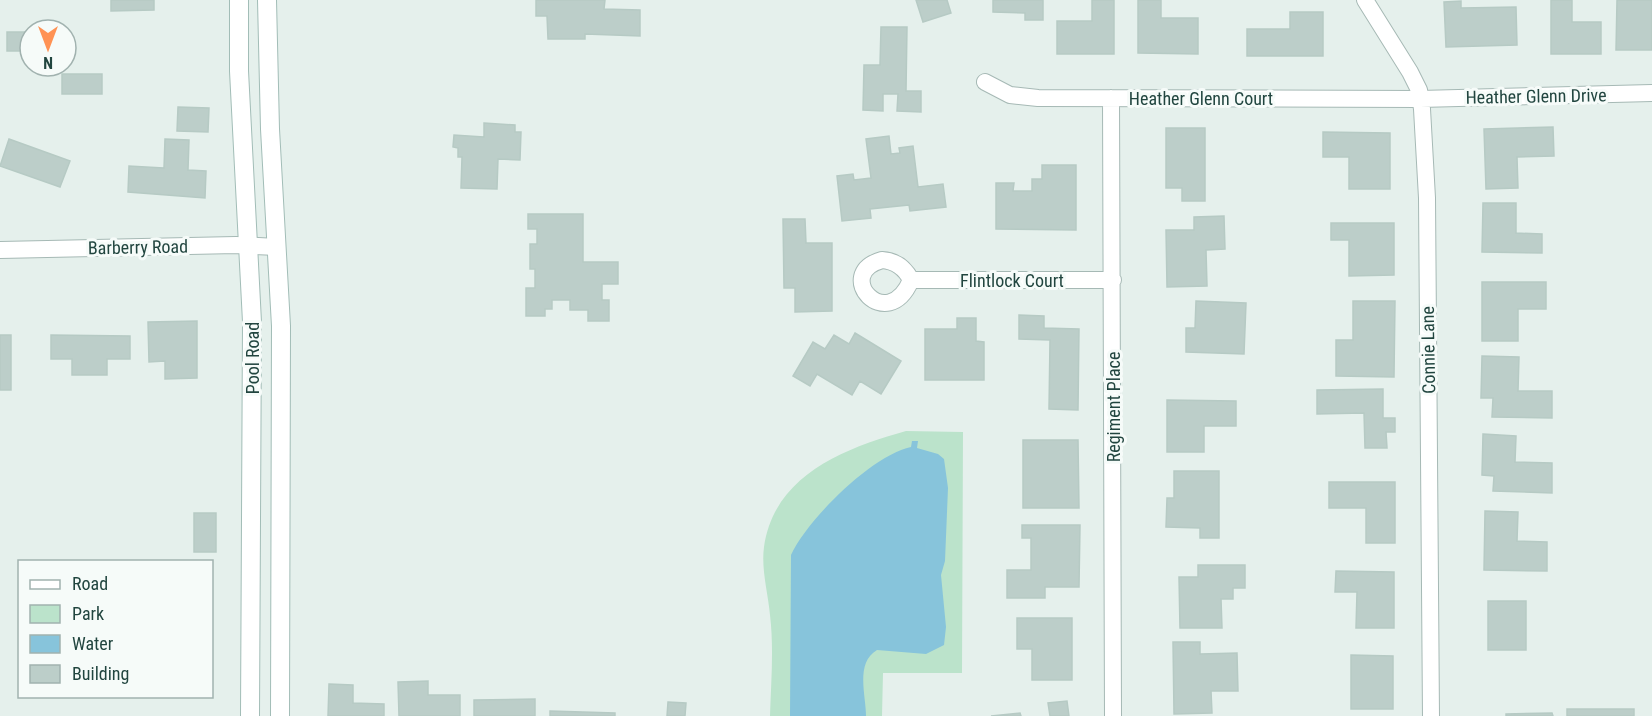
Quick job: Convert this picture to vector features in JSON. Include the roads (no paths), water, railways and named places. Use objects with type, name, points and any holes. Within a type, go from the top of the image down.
[{"type":"main road","name":"Pool Road","points":[[239,0],[239,71],[250,246],[252,322],[250,716]]},
{"type":"main road","name":"Pool Road","points":[[267,0],[270,129],[281,326],[280,716]]},
{"type":"street","name":"Connie Lane","points":[[1365,0],[1410,72],[1420,99],[1427,198],[1431,716]]},
{"type":"street","name":"Heather Glenn Court","points":[[985,82],[1010,95],[1111,98],[1420,99]]},
{"type":"street","name":"Heather Glenn Drive","points":[[1420,99],[1652,93]]},
{"type":"street","name":"Regiment Place","points":[[1111,98],[1113,716]]},
{"type":"street","name":"Barberry Road","points":[[0,250],[277,247]]},
{"type":"street","name":"Flintlock Court","points":[[911,280],[1113,280]]},
{"type":"water","points":[[912,441],[918,441],[917,448],[938,454],[944,459],[948,488],[945,561],[941,575],[946,627],[944,645],[926,654],[877,650],[870,656],[866,663],[863,680],[866,716],[790,716],[791,555],[811,524],[842,491],[878,462],[911,447]]}]
